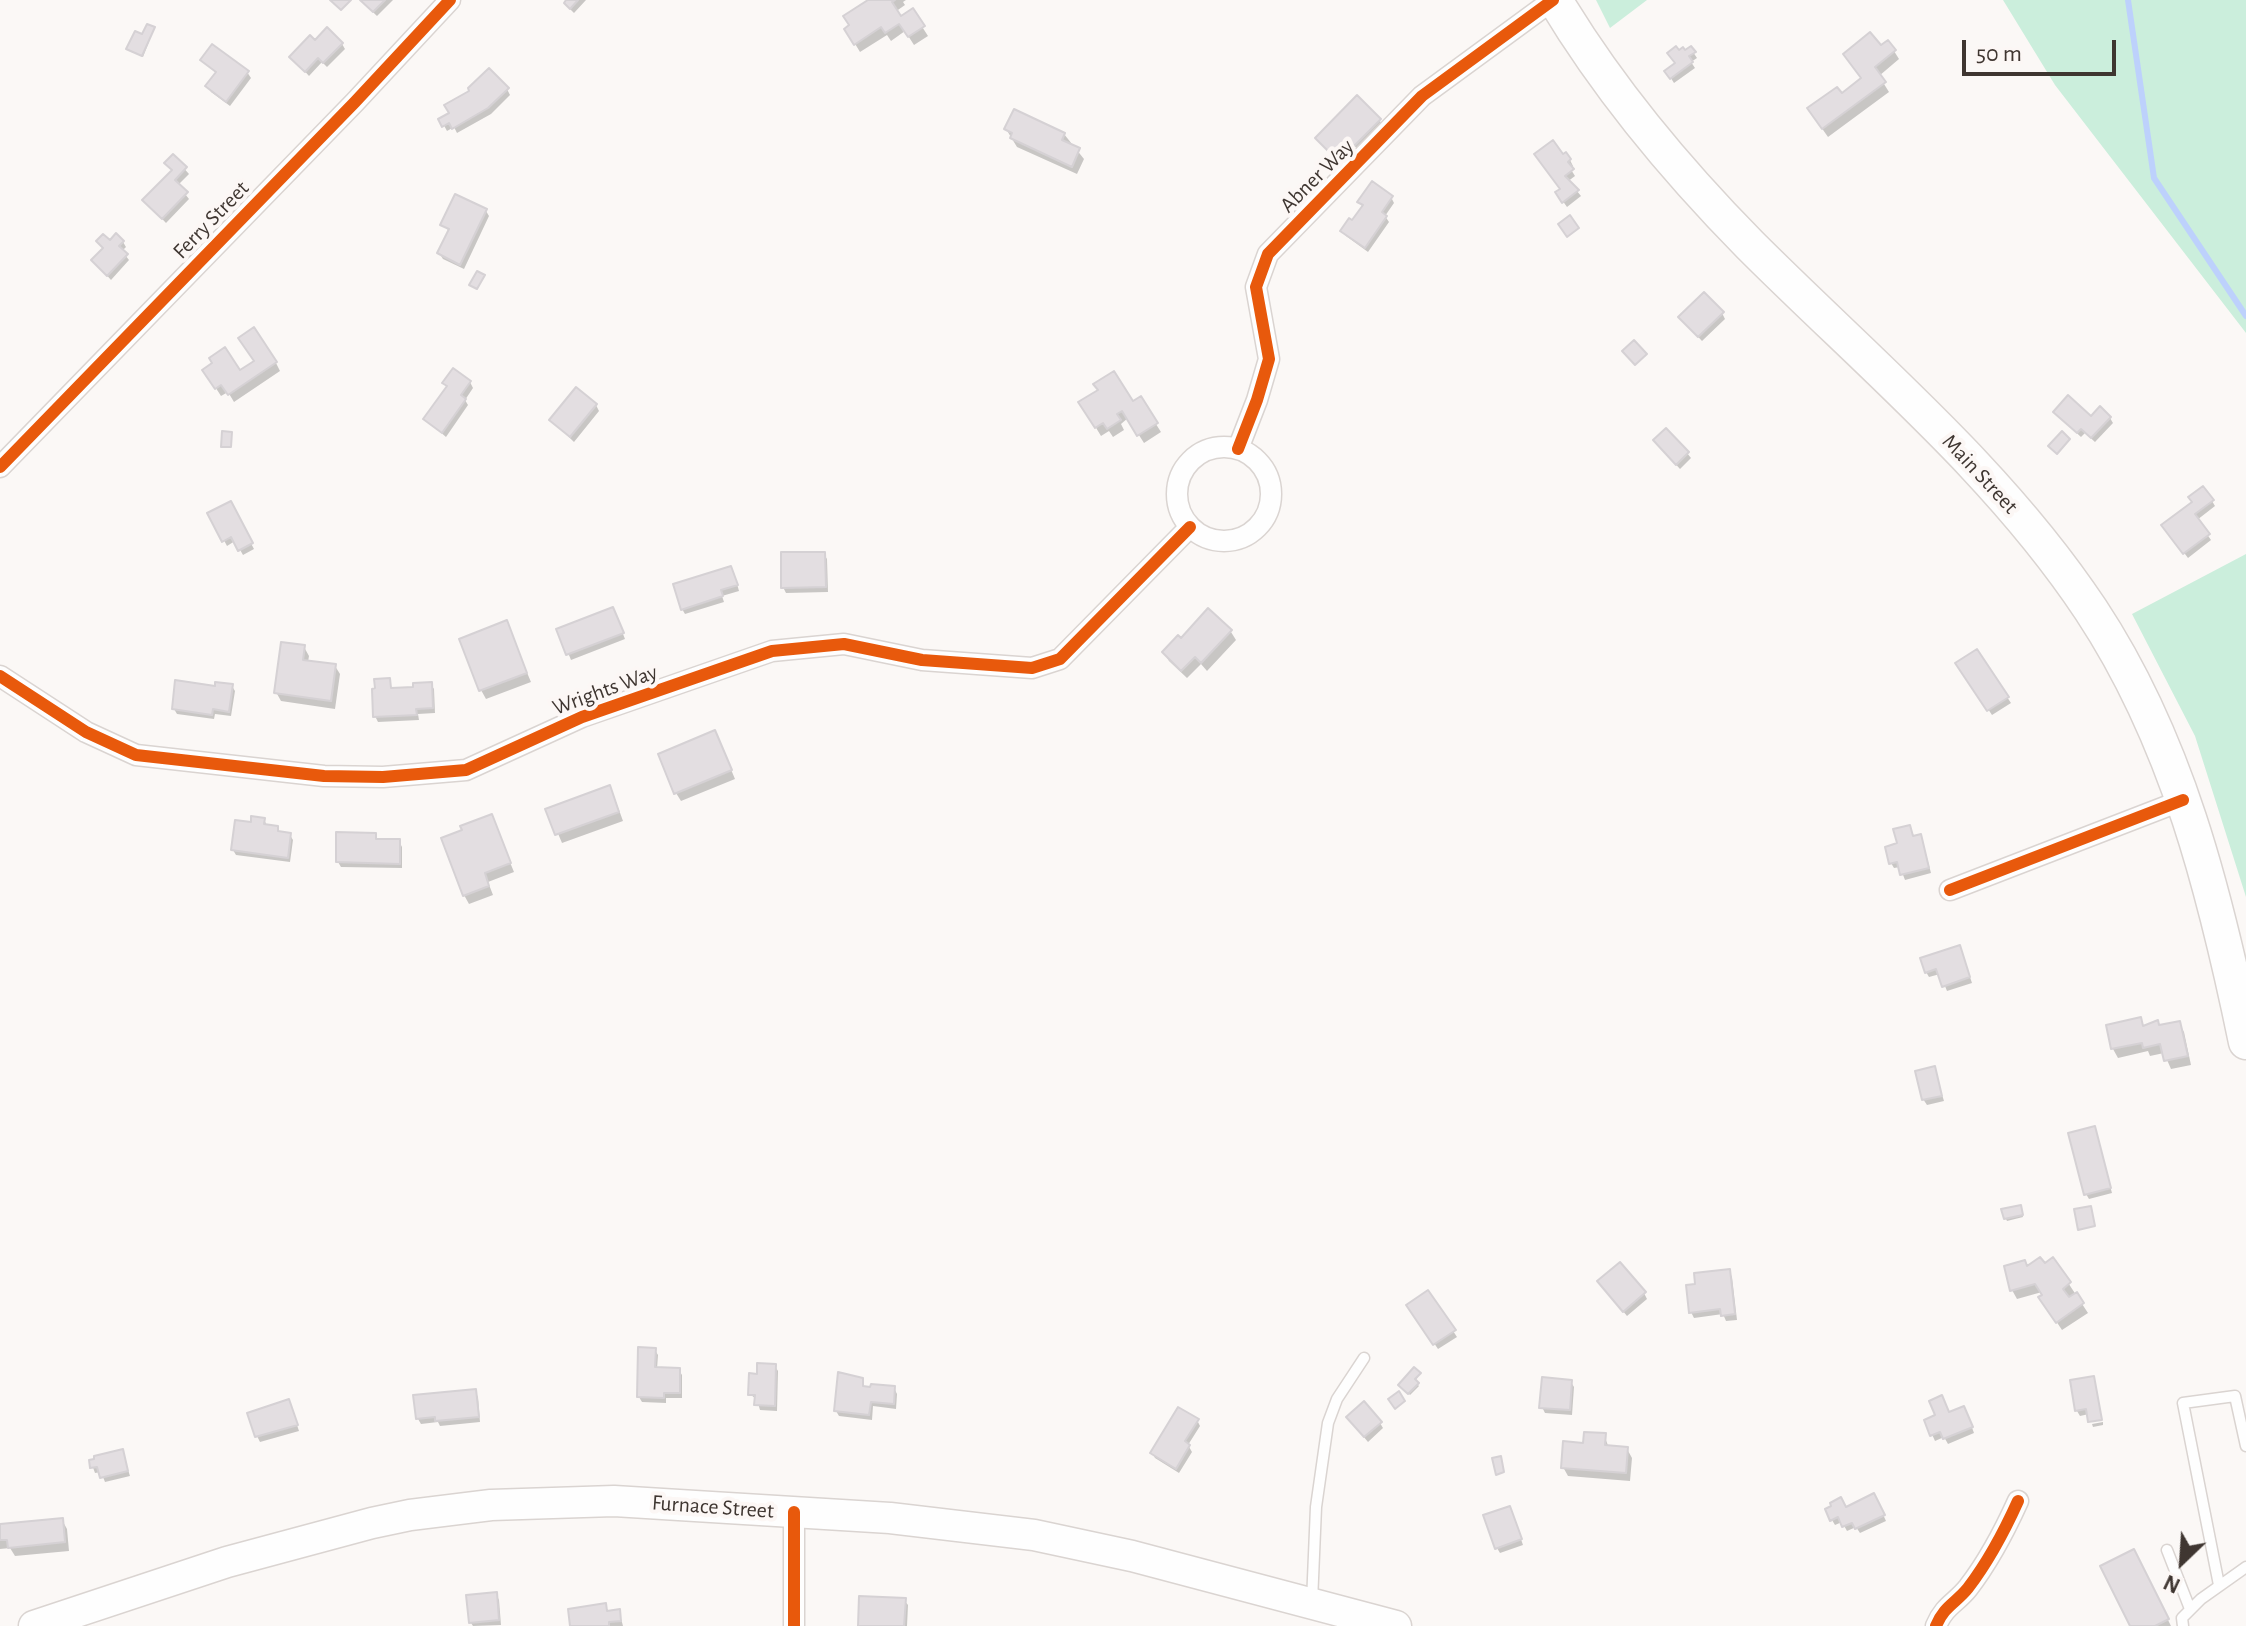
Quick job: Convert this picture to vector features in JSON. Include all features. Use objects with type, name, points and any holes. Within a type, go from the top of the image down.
[{"type":"main road","name":"Main Street","points":[[1554,0],[1600,69],[1684,174],[1750,245],[1926,415],[2033,532],[2091,611],[2146,708],[2183,800],[2223,934],[2246,1042]]},
{"type":"main road","name":"Furnace Street","points":[[34,1626],[191,1573],[298,1541],[385,1521],[449,1509],[614,1501],[938,1522],[1034,1535],[1132,1556],[1396,1626]]},
{"type":"street","name":"Ferry Street","points":[[0,467],[345,113],[450,0]]},
{"type":"street","name":"Abner Way","points":[[1238,449],[1269,359],[1256,287],[1268,254],[1422,96],[1554,0]]},
{"type":"street","points":[[1225,447],[1238,449],[1259,462],[1270,483],[1270,508],[1265,519],[1247,536],[1223,542],[1199,535],[1190,527],[1178,505],[1177,493],[1184,469],[1201,453],[1225,447]]},
{"type":"street","name":"Wrights Way","points":[[0,676],[86,732],[136,755],[324,776],[383,777],[466,770],[582,717],[772,651],[844,644],[922,660],[1032,668],[1060,659],[1190,527]]},
{"type":"street","points":[[1950,890],[2183,800]]},
{"type":"street","points":[[1936,1626],[1942,1612],[1967,1590],[1991,1554],[2018,1501]]},
{"type":"street","points":[[794,1512],[794,1626]]},
{"type":"lane","points":[[1312,1605],[1316,1507],[1328,1423],[1337,1399],[1364,1358]]},
{"type":"lane","points":[[2219,1585],[2183,1403],[2235,1396],[2246,1446]]},
{"type":"lane","points":[[2167,1550],[2190,1609]]},
{"type":"lane","points":[[2183,1626],[2182,1618],[2190,1609],[2246,1567]]},
{"type":"green space","points":[[1596,0],[1647,0],[1610,28]]},
{"type":"green space","points":[[2003,0],[2246,0],[2246,333],[2055,85]]},
{"type":"green space","points":[[2246,554],[2246,897],[2195,736],[2132,614]]},
{"type":"building","points":[[330,0],[351,0],[341,10]]},
{"type":"building","points":[[360,0],[385,0],[373,12]]},
{"type":"building","points":[[566,0],[578,0],[570,9],[564,3]]},
{"type":"building","points":[[868,0],[895,0],[892,2],[901,16],[913,8],[925,26],[908,37],[899,24],[885,33],[881,27],[854,45],[844,29],[849,25],[843,16]]},
{"type":"building","points":[[147,24],[155,27],[142,56],[126,49],[135,31],[142,34]]},
{"type":"building","points":[[327,27],[343,43],[323,63],[318,58],[305,72],[289,57],[310,35],[315,40]]},
{"type":"building","points":[[1870,32],[1881,45],[1888,40],[1896,50],[1875,67],[1886,82],[1822,129],[1807,108],[1837,87],[1842,93],[1861,78],[1843,54]]},
{"type":"building","points":[[212,44],[249,71],[226,102],[205,86],[216,72],[200,60]]},
{"type":"building","points":[[1676,46],[1679,50],[1683,47],[1685,50],[1691,46],[1696,52],[1689,56],[1693,62],[1670,79],[1664,71],[1675,63],[1667,53]]},
{"type":"building","points":[[489,68],[509,88],[488,108],[452,129],[449,123],[442,127],[438,119],[449,113],[444,105],[469,91],[468,88]]},
{"type":"building","points":[[1357,95],[1381,119],[1354,146],[1349,140],[1333,156],[1315,138]]},
{"type":"building","points":[[1014,109],[1065,133],[1062,140],[1080,148],[1072,167],[1010,138],[1012,133],[1004,129]]},
{"type":"building","points":[[1553,140],[1571,159],[1568,162],[1574,169],[1565,176],[1579,190],[1562,203],[1555,192],[1560,189],[1534,154]]},
{"type":"building","points":[[173,154],[187,167],[175,180],[188,192],[162,219],[142,200],[172,170],[164,163]]},
{"type":"building","points":[[1372,181],[1393,196],[1382,212],[1387,216],[1365,248],[1340,231],[1363,205],[1357,202]]},
{"type":"building","points":[[455,194],[487,209],[460,265],[437,253],[449,229],[440,225]]},
{"type":"building","points":[[1570,215],[1579,228],[1567,237],[1558,224]]},
{"type":"building","points":[[116,233],[124,241],[119,246],[128,254],[107,276],[91,260],[103,248],[96,241],[103,234],[110,240]]},
{"type":"building","points":[[477,271],[485,275],[477,289],[469,285]]},
{"type":"building","points":[[1704,292],[1724,312],[1698,337],[1678,317]]},
{"type":"building","points":[[254,327],[277,362],[228,395],[221,385],[215,389],[202,370],[212,363],[209,358],[225,347],[240,370],[254,361],[238,338]]},
{"type":"building","points":[[1634,340],[1647,354],[1635,365],[1622,351]]},
{"type":"building","points":[[453,368],[471,381],[461,395],[466,399],[442,433],[423,419],[447,386],[442,383]]},
{"type":"building","points":[[1114,371],[1133,401],[1141,396],[1158,423],[1137,436],[1122,411],[1117,414],[1121,420],[1107,429],[1103,423],[1095,428],[1078,402],[1098,390],[1093,384]]},
{"type":"building","points":[[576,387],[597,404],[570,437],[549,420]]},
{"type":"building","points":[[2068,395],[2091,416],[2100,406],[2111,417],[2091,438],[2081,429],[2077,433],[2053,412]]},
{"type":"building","points":[[1666,428],[1689,452],[1676,465],[1653,440]]},
{"type":"building","points":[[222,431],[232,432],[231,447],[221,447]]},
{"type":"building","points":[[2062,431],[2070,439],[2057,454],[2048,446]]},
{"type":"building","points":[[2203,486],[2214,500],[2195,514],[2210,534],[2183,554],[2161,525],[2192,502],[2188,497]]},
{"type":"building","points":[[231,501],[253,543],[238,551],[231,537],[222,542],[207,513]]},
{"type":"building","points":[[781,552],[825,552],[826,587],[781,588]]},
{"type":"building","points":[[731,566],[738,585],[721,590],[723,596],[681,610],[673,584]]},
{"type":"building","points":[[613,607],[624,633],[566,655],[556,629]]},
{"type":"building","points":[[1208,608],[1232,630],[1201,663],[1195,657],[1181,671],[1162,652],[1178,635],[1181,638]]},
{"type":"building","points":[[507,620],[527,673],[479,691],[459,639]]},
{"type":"building","points":[[281,642],[305,645],[303,660],[336,664],[331,701],[274,693]]},
{"type":"building","points":[[1977,649],[2009,697],[1987,711],[1955,663]]},
{"type":"building","points":[[390,678],[391,688],[432,682],[433,708],[416,709],[417,715],[373,717],[374,679]]},
{"type":"building","points":[[175,680],[215,686],[215,682],[233,684],[229,712],[213,709],[212,715],[172,709]]},
{"type":"building","points":[[715,730],[732,770],[674,794],[658,754]]},
{"type":"building","points":[[610,785],[619,812],[555,835],[545,809]]},
{"type":"building","points":[[492,814],[511,863],[485,873],[489,886],[463,896],[441,838],[462,830],[460,826]]},
{"type":"building","points":[[251,816],[265,818],[264,824],[278,826],[278,831],[291,833],[288,858],[231,850],[235,820],[251,822]]},
{"type":"building","points":[[1910,825],[1913,836],[1921,834],[1929,868],[1900,875],[1897,862],[1889,864],[1885,847],[1897,843],[1893,829]]},
{"type":"building","points":[[336,832],[376,833],[376,839],[400,839],[400,864],[336,862]]},
{"type":"building","points":[[1960,945],[1970,977],[1942,987],[1936,969],[1925,973],[1920,958]]},
{"type":"building","points":[[2141,1017],[2143,1026],[2158,1020],[2159,1025],[2180,1021],[2188,1056],[2164,1061],[2160,1044],[2143,1048],[2142,1043],[2111,1049],[2106,1025]]},
{"type":"building","points":[[1935,1066],[1942,1096],[1922,1100],[1915,1071]]},
{"type":"building","points":[[2095,1126],[2111,1188],[2084,1195],[2068,1133]]},
{"type":"building","points":[[2021,1205],[2023,1215],[2004,1219],[2001,1209]]},
{"type":"building","points":[[2091,1206],[2095,1226],[2078,1230],[2074,1209]]},
{"type":"building","points":[[2040,1257],[2045,1263],[2053,1257],[2071,1282],[2063,1289],[2069,1297],[2077,1292],[2084,1303],[2056,1323],[2038,1297],[2042,1295],[2035,1284],[2010,1291],[2004,1266],[2025,1260],[2027,1266]]},
{"type":"building","points":[[1620,1262],[1646,1292],[1623,1312],[1597,1281]]},
{"type":"building","points":[[1730,1269],[1735,1314],[1721,1316],[1720,1309],[1689,1313],[1686,1285],[1695,1284],[1694,1273]]},
{"type":"building","points":[[1428,1290],[1456,1330],[1433,1345],[1406,1305]]},
{"type":"building","points":[[638,1347],[656,1348],[655,1367],[680,1368],[680,1393],[664,1393],[664,1398],[637,1397]]},
{"type":"building","points":[[757,1363],[776,1364],[775,1406],[754,1405],[755,1395],[748,1395],[749,1373],[757,1374]]},
{"type":"building","points":[[1414,1367],[1421,1373],[1415,1379],[1419,1383],[1408,1394],[1398,1385]]},
{"type":"building","points":[[838,1372],[863,1378],[863,1386],[895,1386],[894,1404],[871,1402],[869,1415],[834,1411]]},
{"type":"building","points":[[2094,1376],[2102,1420],[2088,1422],[2086,1409],[2075,1411],[2070,1380]]},
{"type":"building","points":[[1542,1377],[1572,1380],[1570,1410],[1539,1408]]},
{"type":"building","points":[[476,1389],[479,1417],[435,1421],[435,1417],[416,1419],[413,1395]]},
{"type":"building","points":[[1399,1391],[1405,1401],[1395,1409],[1388,1399]]},
{"type":"building","points":[[1942,1395],[1949,1412],[1964,1406],[1973,1427],[1943,1439],[1940,1432],[1930,1436],[1924,1420],[1935,1415],[1929,1401]]},
{"type":"building","points":[[289,1399],[298,1425],[255,1437],[247,1413]]},
{"type":"building","points":[[1364,1401],[1382,1422],[1364,1437],[1346,1417]]},
{"type":"building","points":[[1178,1407],[1199,1419],[1185,1441],[1190,1445],[1176,1469],[1150,1453]]},
{"type":"building","points":[[1584,1432],[1606,1433],[1605,1445],[1628,1447],[1626,1473],[1561,1468],[1563,1441],[1583,1443]]},
{"type":"building","points":[[123,1449],[128,1471],[100,1478],[97,1467],[90,1468],[89,1460],[94,1456]]},
{"type":"building","points":[[1501,1456],[1504,1472],[1496,1475],[1492,1458]]},
{"type":"building","points":[[1874,1493],[1885,1515],[1855,1529],[1852,1523],[1842,1527],[1838,1517],[1830,1521],[1825,1509],[1831,1506],[1830,1503],[1841,1497],[1846,1507]]},
{"type":"building","points":[[1510,1506],[1522,1539],[1495,1549],[1483,1515]]},
{"type":"building","points":[[63,1518],[65,1542],[8,1548],[7,1540],[0,1540],[0,1524]]},
{"type":"building","points":[[2134,1549],[2169,1619],[2155,1626],[2130,1626],[2100,1566]]},
{"type":"building","points":[[497,1592],[499,1620],[469,1623],[466,1595]]},
{"type":"building","points":[[859,1596],[906,1598],[904,1626],[858,1626]]},
{"type":"building","points":[[606,1603],[607,1611],[620,1609],[621,1621],[609,1622],[609,1626],[570,1626],[568,1609]]},
{"type":"waterway","points":[[2128,0],[2154,178],[2246,316]]},
{"type":"cycle path","points":[[0,467],[450,0]]},
{"type":"cycle path","points":[[1238,449],[1269,359],[1256,287],[1268,254],[1422,96],[1553,0]]},
{"type":"cycle path","points":[[0,676],[86,732],[136,755],[324,776],[383,777],[466,770],[582,717],[772,651],[844,644],[922,660],[1032,668],[1060,659],[1190,527]]},
{"type":"cycle path","points":[[1950,890],[2183,800]]},
{"type":"cycle path","points":[[1936,1626],[1982,1568],[2018,1501]]},
{"type":"cycle path","points":[[794,1512],[794,1626]]}]
